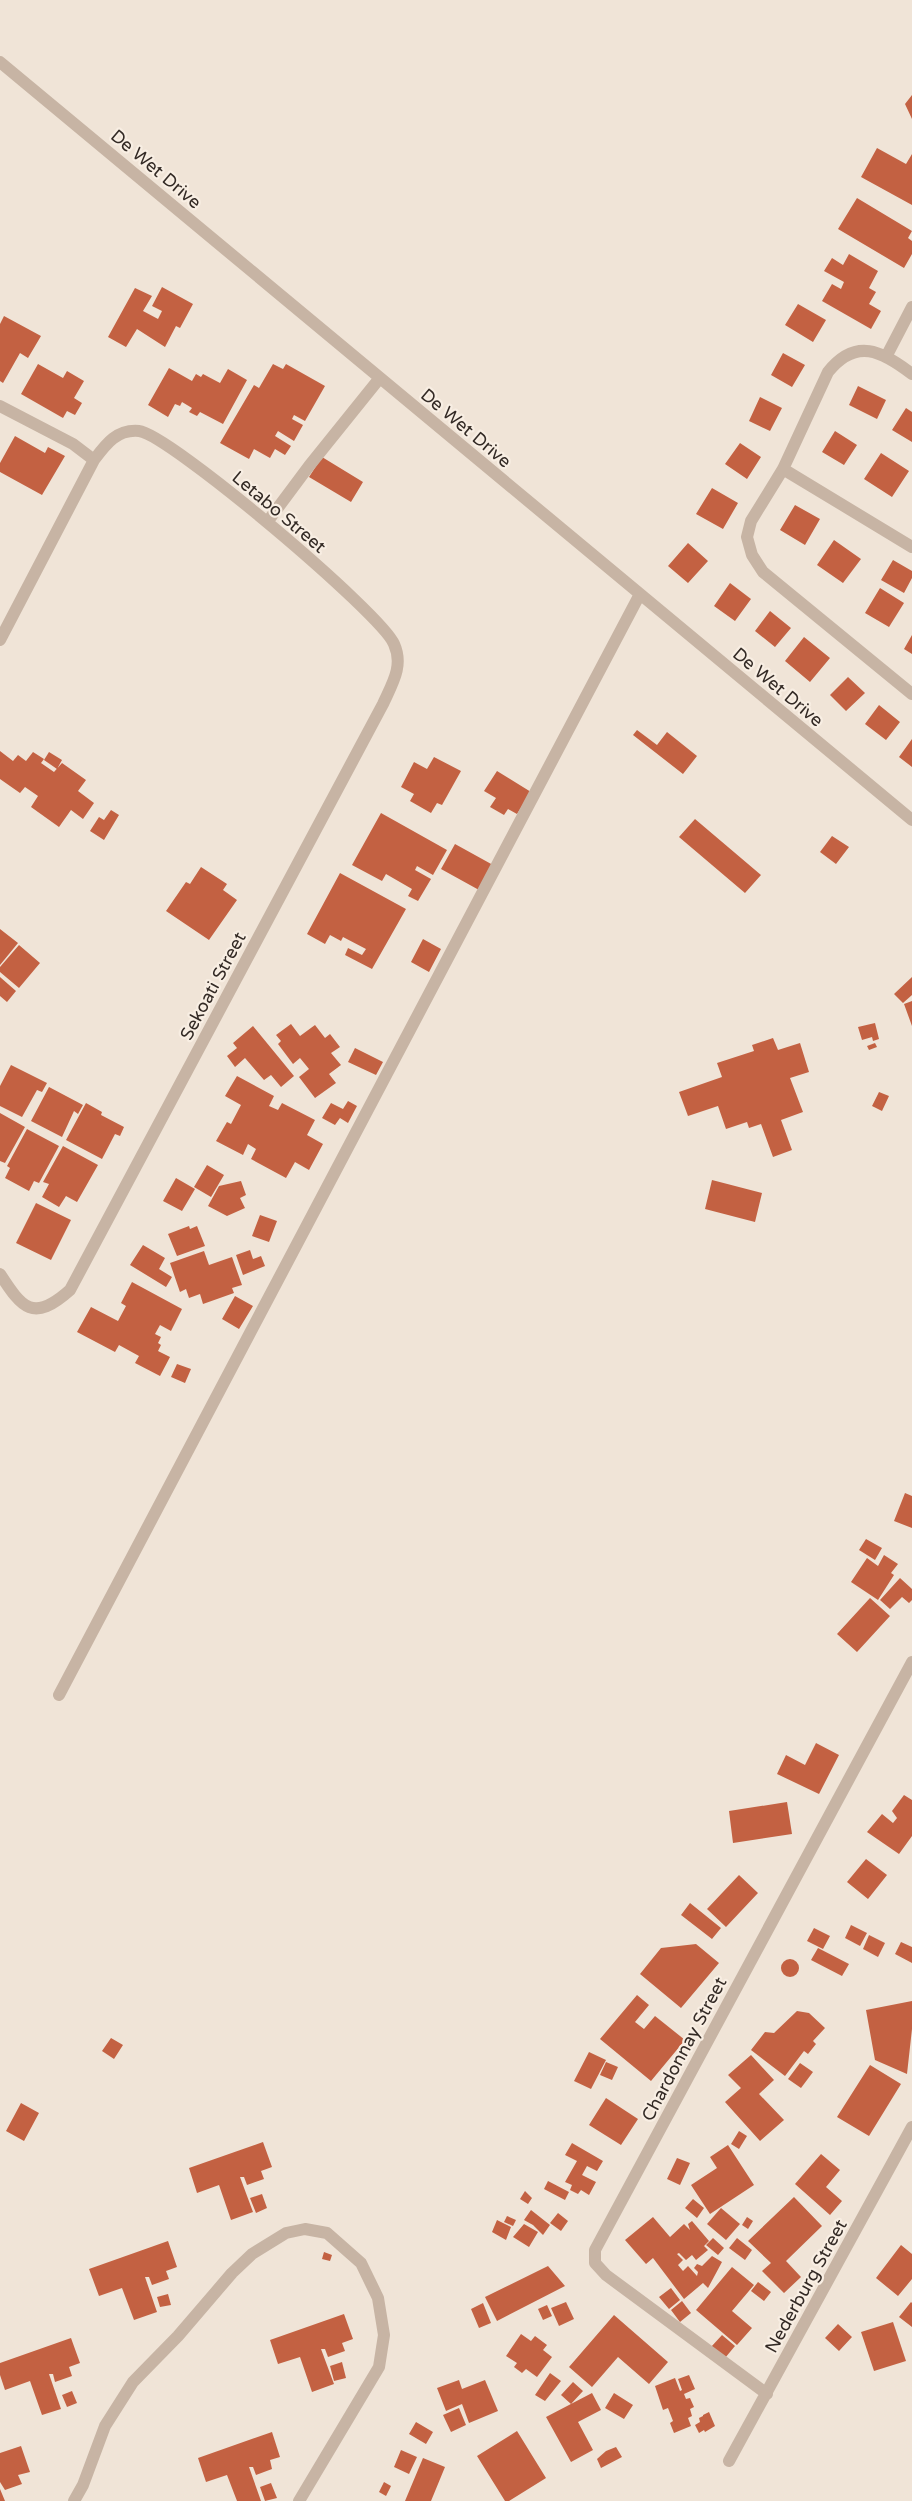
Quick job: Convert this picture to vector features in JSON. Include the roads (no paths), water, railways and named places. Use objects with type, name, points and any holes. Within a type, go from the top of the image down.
[{"type":"street","name":"De Wet Drive","points":[[0,62],[379,379],[912,820]]},
{"type":"street","points":[[886,357],[912,307]]},
{"type":"street","points":[[912,374],[886,357],[869,350],[858,350],[836,361],[828,372],[782,469],[752,521],[746,537],[752,555],[763,572],[912,694]]},
{"type":"street","points":[[268,521],[309,466],[379,379]]},
{"type":"street","points":[[0,406],[72,444],[94,460],[0,640]]},
{"type":"street","name":"Letabo Street","points":[[94,460],[109,440],[128,431],[141,431],[156,438],[268,521],[366,610],[394,642]]},
{"type":"street","points":[[782,469],[912,547]]},
{"type":"street","points":[[59,1695],[640,594]]},
{"type":"street","name":"Sekoati Street","points":[[0,1274],[18,1301],[27,1306],[41,1308],[56,1302],[70,1290],[383,704],[398,669],[398,656],[394,642]]},
{"type":"street","name":"Chardonnay Street","points":[[767,2394],[606,2275],[595,2263],[595,2250],[912,1662]]},
{"type":"street","name":"Nederburg Street","points":[[729,2461],[912,2127]]},
{"type":"street","points":[[74,2501],[83,2485],[105,2426],[133,2382],[178,2336],[232,2273],[252,2254],[286,2233],[305,2229],[327,2233],[361,2263],[378,2298],[384,2334],[379,2367],[299,2501]]}]
